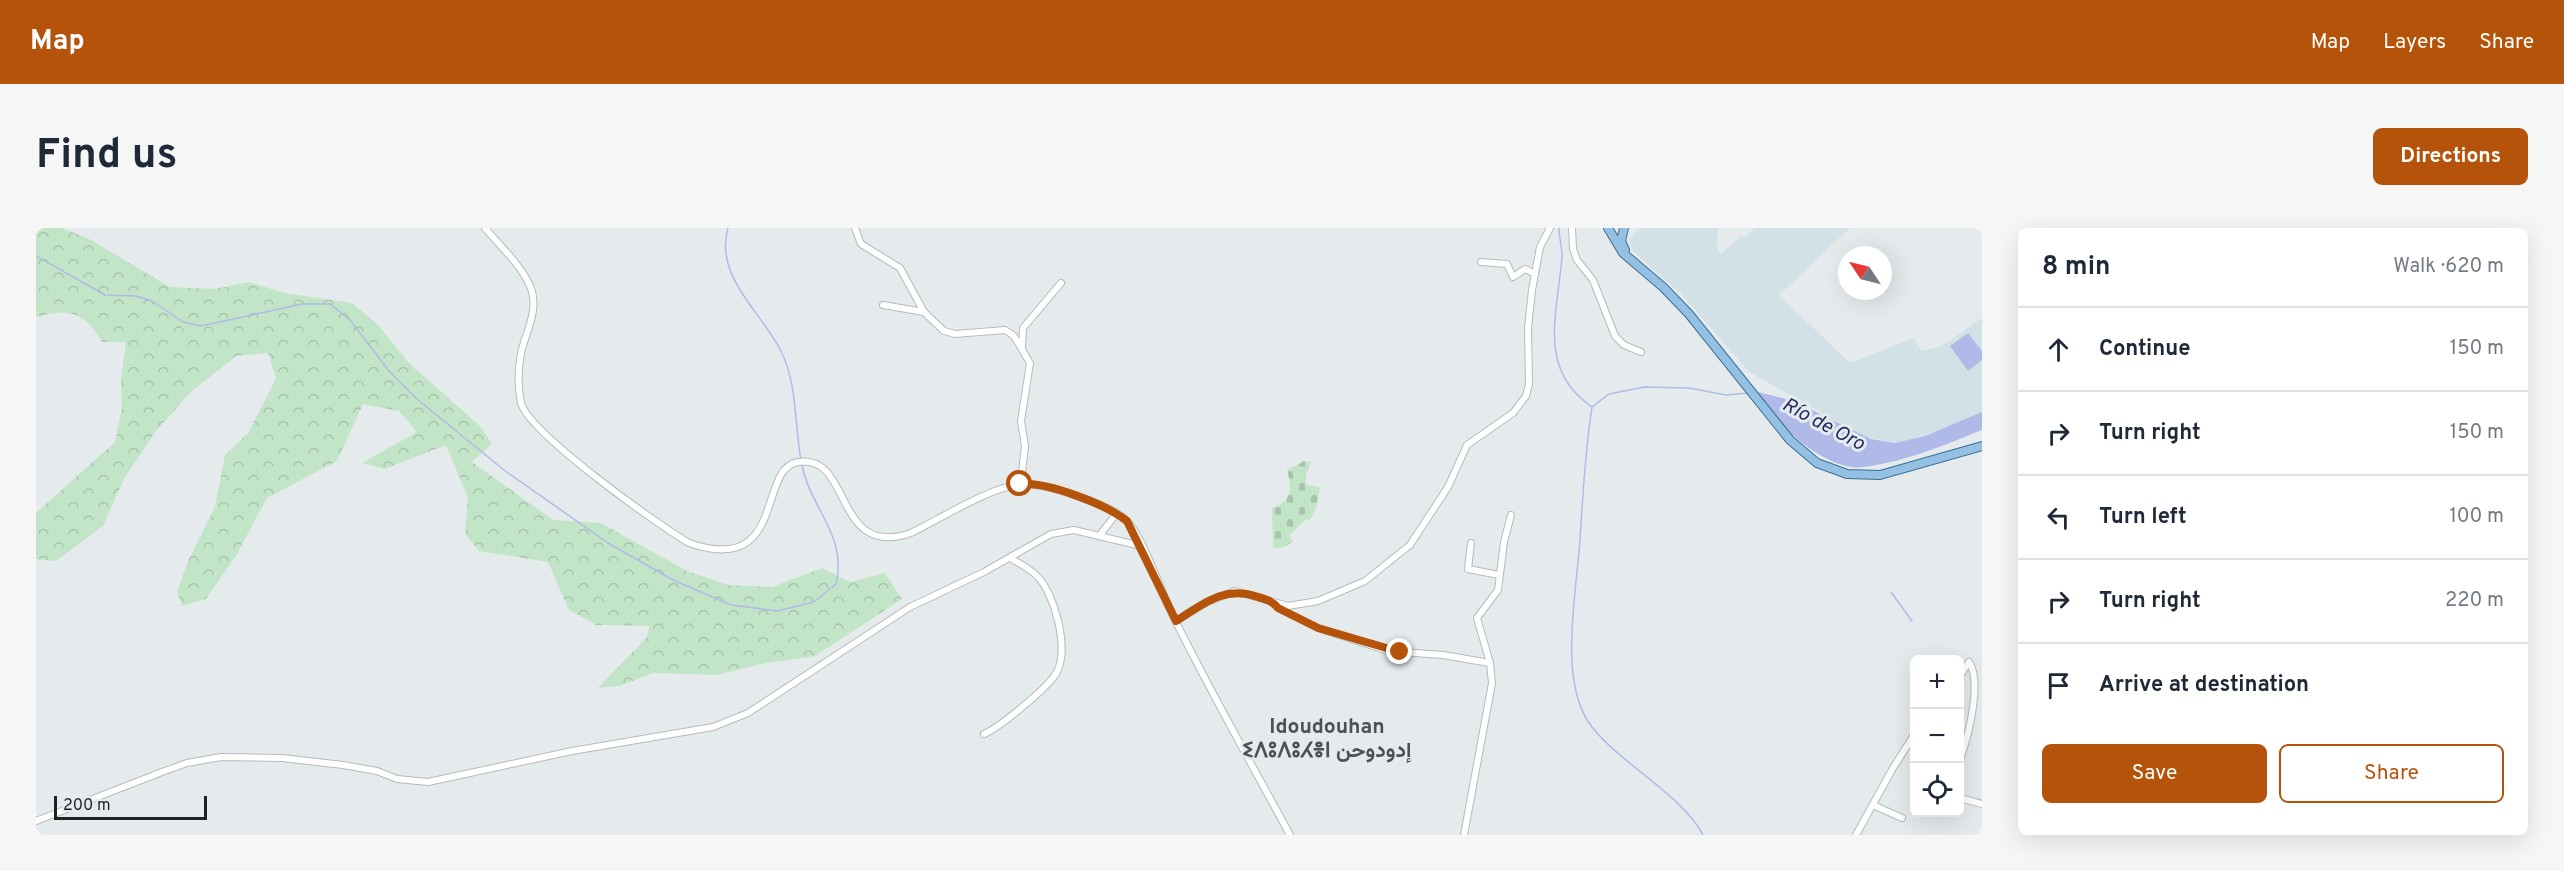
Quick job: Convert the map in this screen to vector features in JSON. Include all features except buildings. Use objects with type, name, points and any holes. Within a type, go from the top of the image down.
[{"type":"main road","points":[[1633,261],[1622,246],[1623,228],[1609,228],[1623,253],[1673,297],[1782,432],[1796,447],[1817,463],[1839,472],[1861,476],[1890,473],[1982,446]]},
{"type":"street","points":[[485,228],[522,273],[532,294],[532,315],[519,370],[523,408],[533,423],[571,457],[681,538],[714,549],[739,545],[760,530],[767,518],[780,474],[796,462],[803,461],[816,464],[831,477],[850,515],[861,529],[874,535],[891,538],[911,533],[998,490],[1026,484],[1077,495],[1118,513],[1127,521],[1141,546],[1176,621],[1290,835]]},
{"type":"street","points":[[855,228],[861,244],[900,268],[924,312],[949,333],[964,335],[1005,330],[1022,346],[1030,363],[1021,415],[1025,446],[1022,461],[1026,484]]},
{"type":"street","points":[[1176,621],[1207,602],[1235,591],[1296,607],[1337,594],[1365,581],[1410,545],[1448,487],[1467,446],[1513,413],[1526,396],[1528,328],[1535,274],[1544,238],[1550,228]]},
{"type":"street","points":[[1572,228],[1573,249],[1577,260],[1593,280],[1616,336],[1624,345],[1641,352]]},
{"type":"street","points":[[1481,262],[1507,264],[1513,277],[1525,269],[1535,274]]},
{"type":"street","points":[[1022,346],[1023,328],[1061,283]]},
{"type":"street","points":[[883,305],[924,312]]},
{"type":"street","points":[[1100,536],[1118,513]]},
{"type":"street","points":[[1464,835],[1490,698],[1490,663],[1477,618],[1498,590],[1511,515]]},
{"type":"street","points":[[36,821],[187,763],[221,757],[282,758],[343,765],[377,771],[397,779],[428,782],[572,751],[713,727],[748,713],[922,600],[1058,532],[1074,530],[1141,546]]},
{"type":"street","points":[[1472,543],[1468,570],[1499,575]]},
{"type":"street","points":[[984,734],[997,728],[1016,712],[1057,672],[1060,653],[1060,633],[1056,611],[1042,582],[1029,569],[1010,558]]},
{"type":"street","points":[[1274,603],[1278,608],[1318,628],[1388,651],[1443,655],[1490,663]]},
{"type":"street","points":[[1964,669],[1969,662],[1978,668],[1981,677],[1981,702],[1964,746]]},
{"type":"street","points":[[1857,835],[1910,742]]},
{"type":"street","points":[[1964,799],[1982,804]]},
{"type":"street","points":[[1873,805],[1902,818]]},
{"type":"shaded area","points":[[1641,228],[1719,228],[1716,245],[1721,254],[1742,235],[1745,237],[1755,228],[1850,228],[1779,295],[1850,363],[1914,338],[1922,351],[1942,346],[1982,318],[1982,412],[1960,423],[1904,442],[1892,443],[1864,436],[1749,372],[1684,297],[1633,251],[1629,240]]},
{"type":"green space","points":[[36,228],[62,228],[89,239],[170,287],[215,289],[249,282],[284,293],[352,303],[378,325],[409,363],[480,426],[492,444],[472,462],[553,520],[601,523],[687,571],[728,585],[772,587],[822,568],[850,582],[885,573],[902,599],[815,656],[761,664],[717,675],[653,673],[620,686],[598,688],[647,637],[649,626],[596,625],[569,610],[548,562],[479,551],[465,534],[468,498],[446,445],[385,469],[362,463],[417,432],[399,411],[363,404],[337,461],[267,498],[237,554],[206,599],[182,606],[177,591],[189,559],[215,507],[225,455],[248,433],[276,379],[268,353],[236,356],[192,391],[156,431],[125,477],[103,526],[56,561],[36,559],[36,513],[115,442],[122,407],[121,379],[126,342],[102,342],[89,324],[75,315],[58,313],[36,317]]},
{"type":"green space","points":[[1304,461],[1311,462],[1306,475],[1306,485],[1320,487],[1317,506],[1310,520],[1306,519],[1289,536],[1293,542],[1284,547],[1273,548],[1272,508],[1284,502],[1289,493],[1290,483],[1287,470]]},
{"type":"water","points":[[1968,333],[1982,351],[1982,360],[1968,371],[1950,346]]},
{"type":"water","name":"Río de Oro","points":[[1750,390],[1794,401],[1871,439],[1895,443],[1925,436],[1982,412],[1982,430],[1909,457],[1879,465],[1850,467],[1828,459],[1801,442]]},
{"type":"waterway","points":[[728,228],[725,246],[733,278],[772,336],[786,364],[793,391],[801,460]]},
{"type":"waterway","points":[[1559,228],[1562,256],[1554,338],[1557,357],[1563,375],[1574,392],[1592,407]]},
{"type":"waterway","points":[[36,256],[105,295],[136,296],[152,301],[183,322],[201,326],[302,304],[330,304],[350,320],[389,371],[417,399],[504,470],[608,543],[671,579],[731,605],[777,611],[814,602],[836,584],[837,551],[833,537],[812,495],[802,465]]},
{"type":"waterway","points":[[1703,835],[1681,807],[1604,740],[1592,727],[1581,708],[1575,686],[1572,636],[1584,473],[1592,407],[1609,394],[1644,387],[1689,388],[1726,395],[1749,393]]},
{"type":"waterway","points":[[1891,592],[1912,621]]},
{"type":"district","name":"Idoudouhan ⵉⴷⵓⴷⵓⵃⴻⵏ إدودوحن","points":[[1327,739]]},
{"type":"route","points":[[1020,484],[1032,484],[1077,495],[1118,513],[1127,521],[1141,546],[1176,621],[1207,602],[1235,591],[1274,603],[1288,614],[1301,618],[1318,628],[1388,651],[1400,652]]}]
